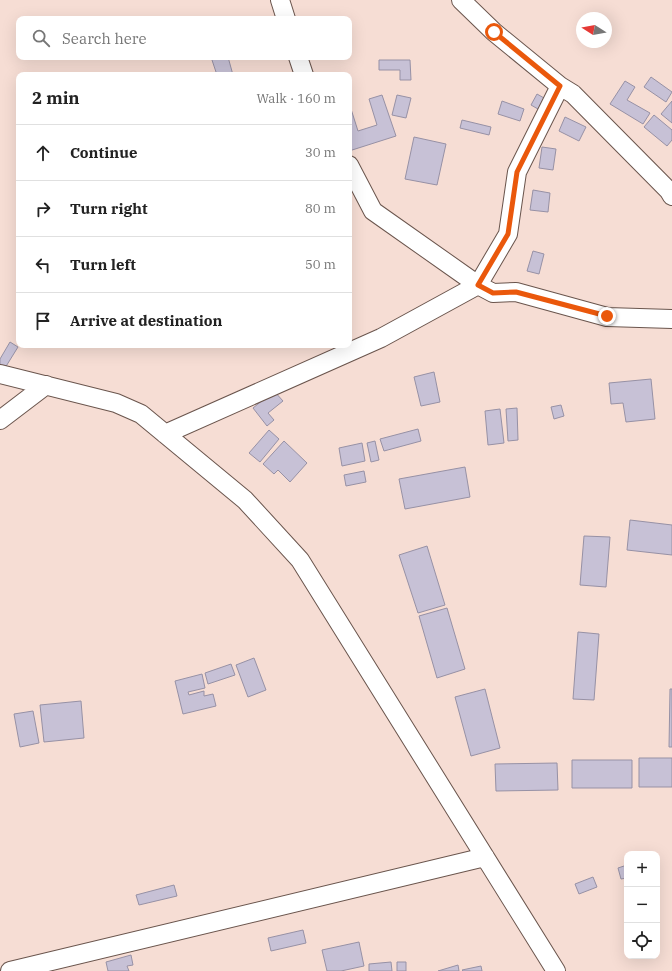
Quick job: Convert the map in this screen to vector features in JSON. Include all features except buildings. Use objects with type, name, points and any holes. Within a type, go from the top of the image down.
[{"type":"street","points":[[280,0],[285,16]]},
{"type":"street","points":[[461,0],[494,32],[560,86],[573,94],[669,191],[672,196]]},
{"type":"street","points":[[299,60],[303,72]]},
{"type":"street","points":[[165,434],[381,338],[478,285],[508,234],[517,172],[560,86]]},
{"type":"street","points":[[352,171],[372,211],[478,285],[493,293],[516,292],[607,316],[672,319]]},
{"type":"street","points":[[0,374],[116,403],[141,414],[245,500],[300,560],[556,971]]},
{"type":"street","points":[[0,420],[46,386]]},
{"type":"street","points":[[10,971],[485,857]]},
{"type":"route","points":[[494,32],[560,86],[517,172],[508,234],[478,285],[493,293],[516,292],[607,316]]}]
